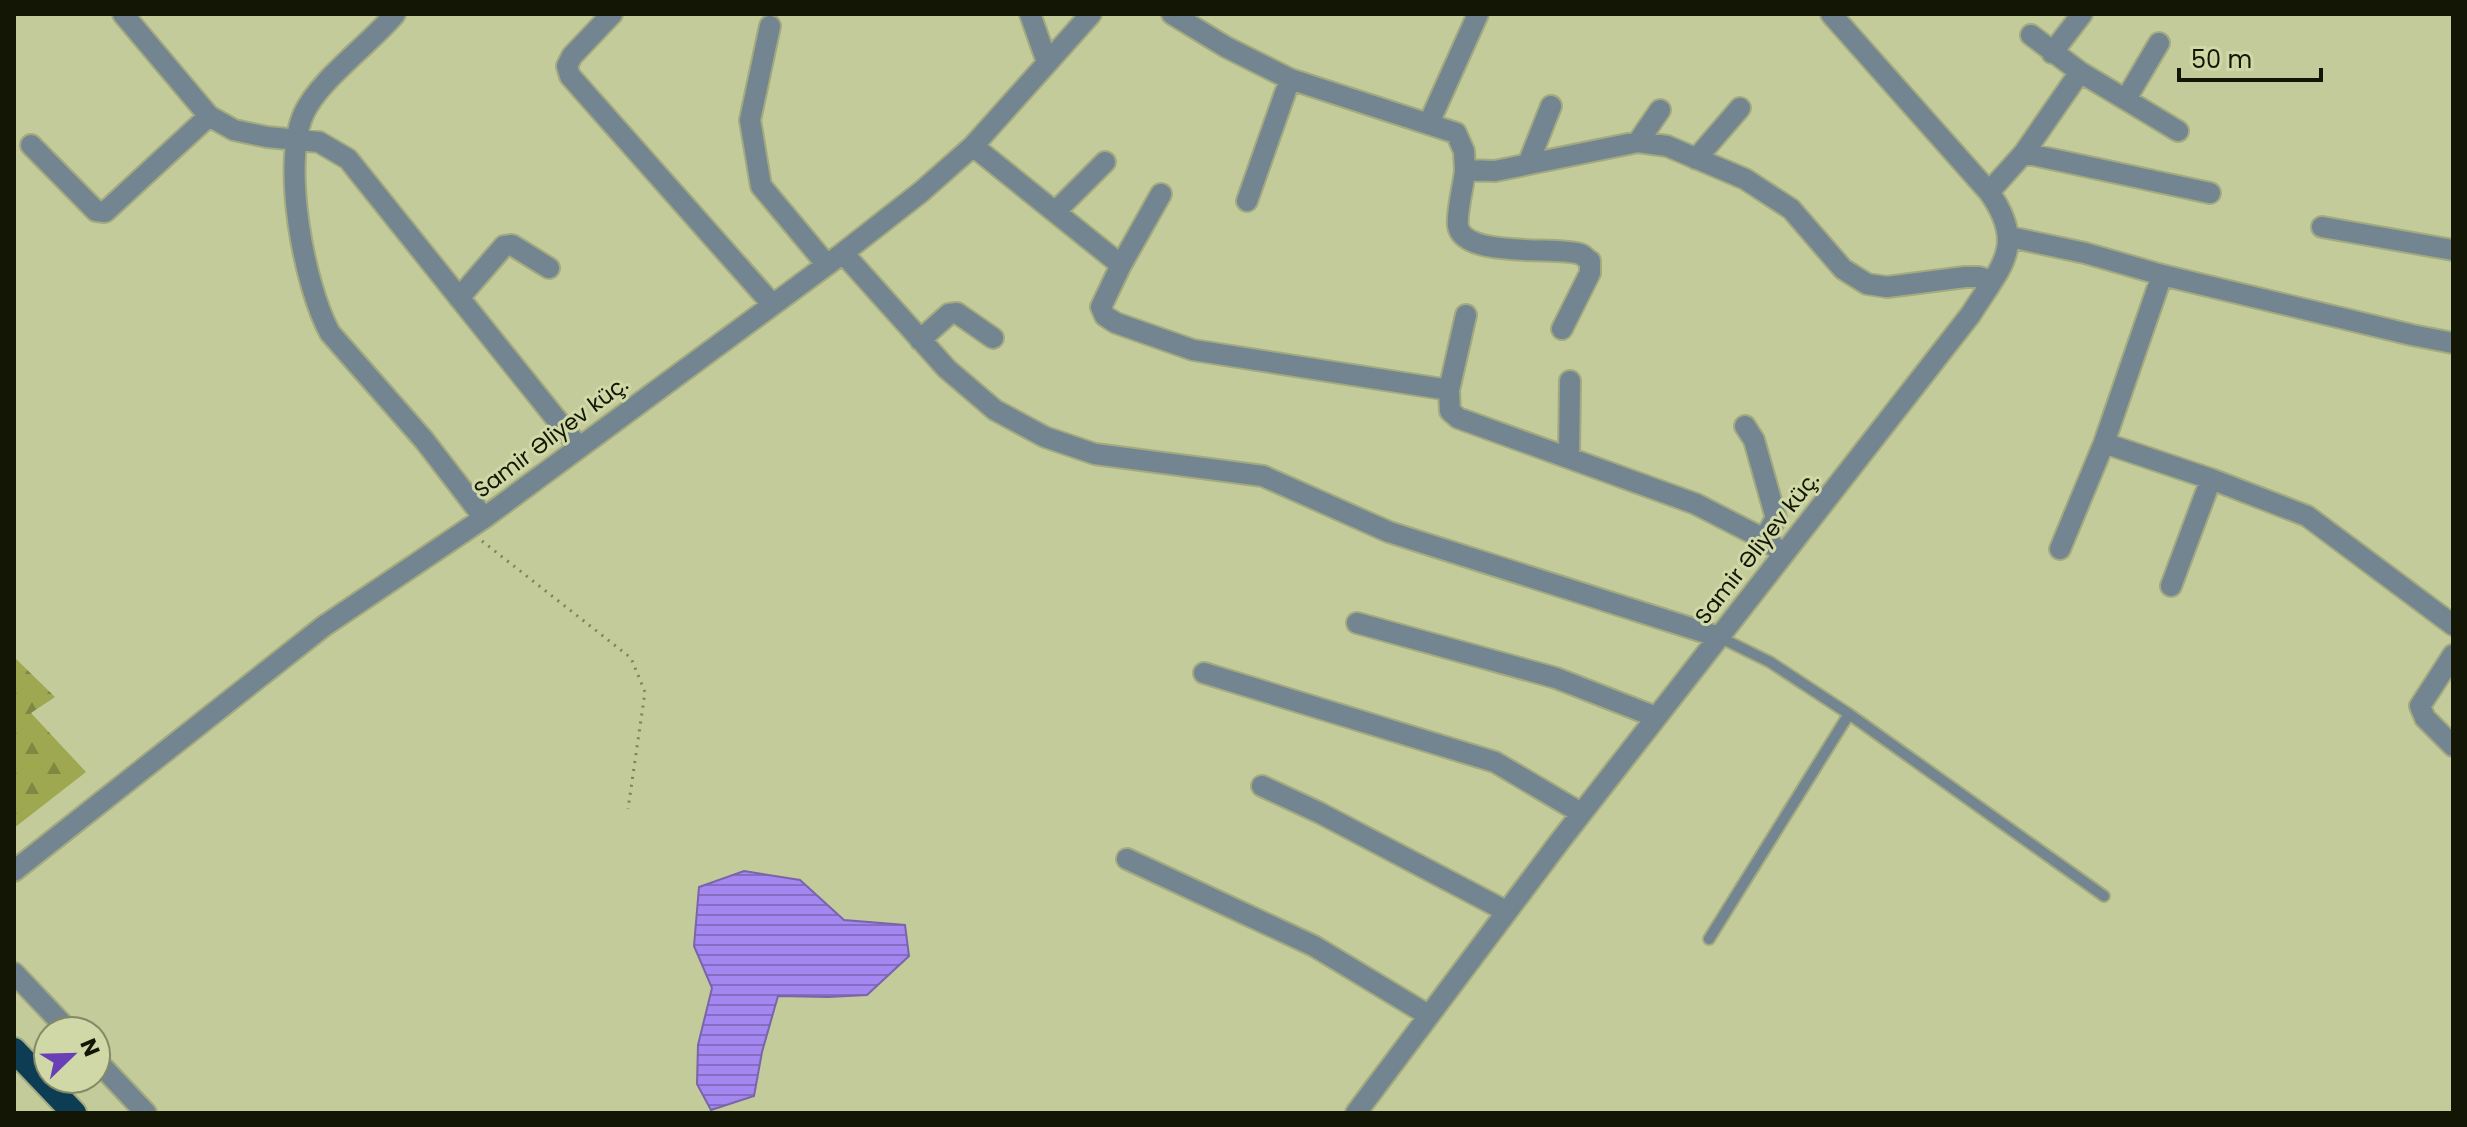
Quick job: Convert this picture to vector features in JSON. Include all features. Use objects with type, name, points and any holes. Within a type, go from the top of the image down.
[{"type":"highway","points":[[14,1050],[74,1113]]},
{"type":"street","points":[[123,14],[209,116],[234,130],[319,142],[348,159],[578,446]]},
{"type":"street","points":[[395,14],[326,84],[304,112],[297,140],[298,226],[322,318],[330,333],[424,440],[477,522]]},
{"type":"street","points":[[612,14],[572,56],[567,66],[570,76],[772,304]]},
{"type":"street","points":[[1030,14],[1047,62]]},
{"type":"street","name":"Samir Əliyev küç.","points":[[14,871],[324,626],[477,522],[835,259],[921,192],[973,146],[1091,14]]},
{"type":"street","points":[[1172,14],[1226,47],[1290,79],[1456,133],[1464,151],[1465,170],[1458,226],[1463,235],[1480,243],[1507,249],[1580,254],[1590,261],[1590,273],[1562,329]]},
{"type":"street","points":[[1429,123],[1478,14]]},
{"type":"street","points":[[1831,14],[1989,192],[2007,224],[2010,237],[2453,343]]},
{"type":"street","points":[[2052,53],[2082,14]]},
{"type":"street","points":[[770,26],[750,120],[761,186],[947,369],[995,410],[1045,437],[1095,454],[1263,476],[1389,532],[1719,637]]},
{"type":"street","points":[[2031,35],[2080,72],[2178,131]]},
{"type":"street","points":[[2126,99],[2159,43]]},
{"type":"street","points":[[1989,192],[2024,153],[2080,72]]},
{"type":"street","points":[[1247,201],[1290,79]]},
{"type":"street","points":[[1528,164],[1551,106]]},
{"type":"street","points":[[1696,159],[1740,108]]},
{"type":"street","points":[[1638,142],[1660,110]]},
{"type":"street","points":[[31,145],[96,211],[105,212],[209,116]]},
{"type":"street","points":[[1465,170],[1495,171],[1638,142],[1667,146],[1745,179],[1791,209],[1843,269],[1867,284],[1887,287],[1965,277],[1992,281]]},
{"type":"street","points":[[973,146],[1121,265]]},
{"type":"street","points":[[2024,153],[2210,193]]},
{"type":"street","points":[[1055,212],[1105,162]]},
{"type":"street","points":[[1161,194],[1101,307],[1105,316],[1116,323],[1193,350],[1449,390]]},
{"type":"street","points":[[2322,227],[2453,250]]},
{"type":"street","name":"Samir Əliyev küç.","points":[[1356,1113],[1581,813],[1971,314],[2008,252],[2010,237]]},
{"type":"street","points":[[459,298],[504,246],[512,245],[549,268]]},
{"type":"street","points":[[2060,549],[2104,443],[2162,275]]},
{"type":"street","points":[[920,340],[949,314],[957,313],[993,338]]},
{"type":"street","points":[[1466,315],[1449,390],[1450,411],[1458,418],[1696,504],[1764,539],[1783,553]]},
{"type":"street","points":[[1569,457],[1570,381]]},
{"type":"street","points":[[1745,426],[1754,440],[1776,518],[1764,539]]},
{"type":"street","points":[[2104,443],[2307,516],[2453,625]]},
{"type":"street","points":[[2171,586],[2211,479]]},
{"type":"street","points":[[1357,623],[1556,678],[1656,717]]},
{"type":"street","points":[[2453,655],[2420,706],[2425,718],[2453,746]]},
{"type":"street","points":[[1204,673],[1495,762],[1581,813]]},
{"type":"street","points":[[1262,786],[1320,813],[1506,911]]},
{"type":"street","points":[[1127,859],[1314,946],[1428,1015]]},
{"type":"street","points":[[14,973],[54,1015]]},
{"type":"street","points":[[112,1077],[146,1113]]},
{"type":"lane","points":[[1719,637],[1770,662],[1849,714],[2104,896]]},
{"type":"lane","points":[[1709,939],[1849,714]]},
{"type":"path","points":[[477,522],[498,554],[631,658],[645,692],[628,809]]},
{"type":"green space","points":[[14,657],[55,697],[31,713],[86,772],[14,828]]},
{"type":"shaded area","points":[[744,871],[800,880],[844,920],[905,925],[909,956],[867,995],[778,996],[762,1052],[754,1096],[711,1110],[697,1084],[698,1045],[712,988],[694,946],[699,887]]}]
